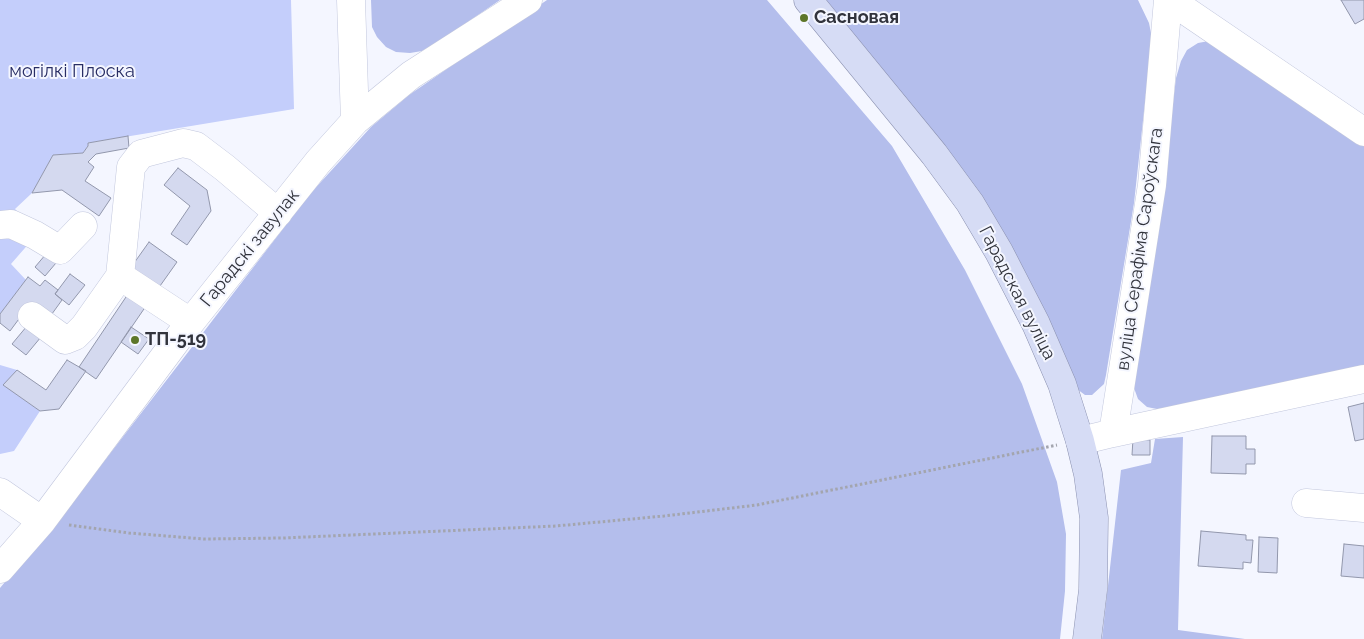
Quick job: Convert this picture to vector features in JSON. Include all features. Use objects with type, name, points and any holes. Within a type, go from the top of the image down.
[{"type":"main road","name":"Гарадская вуліца","points":[[808,0],[934,154],[970,203],[999,252],[1036,324],[1062,384],[1088,474],[1094,518],[1094,590],[1087,639]]},
{"type":"street","points":[[351,0],[355,120]]},
{"type":"street","name":"Гарадскі завулак","points":[[0,569],[42,521],[190,322],[318,162],[355,120],[412,75],[528,0]]},
{"type":"street","points":[[1169,0],[1364,132]]},
{"type":"street","name":"вуліца Серафіма Сароўскага","points":[[1113,432],[1152,185],[1169,0]]},
{"type":"street","points":[[32,316],[65,340],[75,336],[120,276],[131,166],[141,154],[184,143],[196,146],[225,168],[278,214]]},
{"type":"street","points":[[0,225],[11,224],[35,235],[60,250],[83,226]]},
{"type":"street","points":[[120,276],[190,322]]},
{"type":"street","points":[[1080,441],[1113,432],[1364,379]]},
{"type":"street","points":[[0,492],[42,521]]},
{"type":"street","points":[[1306,503],[1364,508]]},
{"type":"path","points":[[42,521],[129,533],[204,539],[283,538],[556,526],[756,505],[1080,441]]},
{"type":"green space","name":"могілкі Плоска","points":[[0,0],[291,0],[294,109],[88,143],[83,153],[53,155],[32,193],[15,209],[38,233],[11,264],[26,280],[0,314]]},
{"type":"green space","points":[[0,365],[17,370],[4,385],[40,411],[14,451],[0,454]]},
{"type":"shaded area","points":[[371,0],[500,0],[437,43],[422,51],[410,53],[396,52],[386,47],[377,37],[372,27]]},
{"type":"shaded area","points":[[547,0],[767,0],[892,146],[965,270],[1022,384],[1057,482],[1066,534],[1065,591],[1060,639],[0,639],[0,588],[82,490],[309,195],[371,127],[409,95]]},
{"type":"shaded area","points":[[823,0],[1138,0],[1149,23],[1152,38],[1134,203],[1106,375],[1104,384],[1092,395],[1085,395],[1077,389]]},
{"type":"shaded area","points":[[1209,41],[1364,145],[1364,367],[1171,408],[1157,409],[1147,407],[1138,399],[1134,388],[1160,212],[1176,78],[1181,61],[1187,50],[1198,43]]},
{"type":"shaded area","points":[[1183,437],[1178,630],[1245,639],[1102,639],[1121,470],[1151,463],[1155,439]]},
{"type":"building","points":[[1341,0],[1364,0],[1364,19],[1355,24]]},
{"type":"building","points":[[128,136],[129,148],[96,154],[88,162],[94,167],[85,181],[111,198],[99,216],[62,190],[32,193],[53,155],[83,153],[88,143]]},
{"type":"building","points":[[178,168],[207,190],[211,211],[187,245],[171,234],[190,206],[164,185]]},
{"type":"building","points":[[149,242],[177,262],[155,293],[127,273]]},
{"type":"building","points":[[46,254],[56,263],[45,276],[35,267]]},
{"type":"building","points":[[70,274],[85,285],[69,305],[55,294]]},
{"type":"building","points":[[28,277],[40,286],[45,280],[58,290],[55,294],[62,300],[49,318],[30,304],[10,331],[0,323],[0,314]]},
{"type":"building","points":[[128,294],[146,306],[96,379],[79,367]]},
{"type":"building","points":[[27,326],[41,337],[26,355],[12,344]]},
{"type":"building","name":"ТП-519","points":[[131,327],[149,339],[138,354],[121,342]]},
{"type":"building","points":[[67,360],[86,371],[59,409],[40,411],[3,385],[17,370],[46,390]]},
{"type":"building","points":[[1364,403],[1364,439],[1355,441],[1348,407]]},
{"type":"building","points":[[1212,436],[1246,436],[1246,449],[1255,449],[1255,464],[1246,464],[1246,474],[1211,473]]},
{"type":"building","points":[[1133,439],[1150,440],[1150,455],[1132,455]]},
{"type":"building","points":[[1201,531],[1246,535],[1246,540],[1253,540],[1251,563],[1243,562],[1243,569],[1198,566]]},
{"type":"building","points":[[1259,537],[1278,538],[1277,573],[1258,572]]},
{"type":"building","points":[[1344,544],[1364,546],[1364,578],[1341,576]]},
{"type":"place","name":"Сасновая","points":[[804,18]]},
{"type":"place","name":"ТП-519","points":[[135,340]]}]
